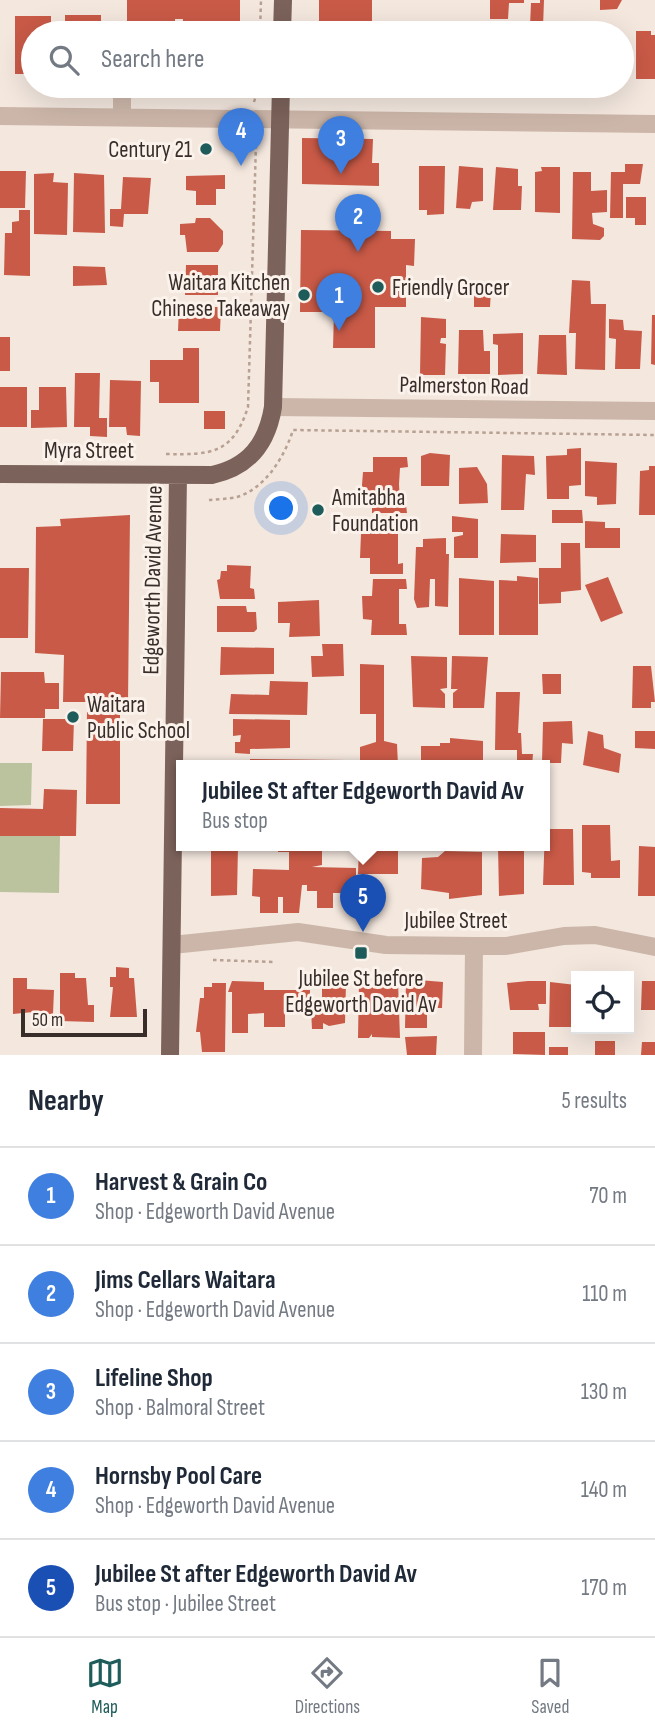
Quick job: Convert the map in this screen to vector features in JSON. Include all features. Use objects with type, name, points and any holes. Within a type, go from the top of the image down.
[{"type":"main road","points":[[282,21],[283,0]]},
{"type":"main road","name":"Edgeworth David Avenue","points":[[170,1055],[178,475],[212,475],[242,465],[253,455],[267,433],[272,407],[280,98]]},
{"type":"main road","name":"Myra Street","points":[[0,474],[178,475]]},
{"type":"street","points":[[122,98],[122,116]]},
{"type":"street","points":[[0,116],[655,124]]},
{"type":"street","name":"Palmerston Road","points":[[272,407],[655,411]]},
{"type":"street","name":"Jubilee Street","points":[[172,945],[298,932],[387,945],[474,946],[506,946],[564,936],[595,935],[655,947]]},
{"type":"street","points":[[473,1055],[474,946]]},
{"type":"path","points":[[260,21],[261,0]]},
{"type":"path","points":[[254,102],[255,98]]},
{"type":"path","points":[[166,454],[201,455],[215,452],[227,444],[241,427],[248,407],[256,144],[253,136]]},
{"type":"path","points":[[209,500],[238,497],[251,489],[286,452],[293,430],[655,435]]},
{"type":"path","points":[[206,959],[274,962]]},
{"type":"green space","points":[[0,763],[32,763],[31,805],[0,806]]},
{"type":"green space","points":[[0,836],[60,836],[59,893],[0,892]]},
{"type":"building","points":[[127,0],[240,0],[240,21],[127,21]]},
{"type":"building","points":[[319,0],[372,0],[372,21],[319,21]]},
{"type":"building","points":[[490,0],[524,0],[524,3],[509,3],[508,19],[490,19]]},
{"type":"building","points":[[540,0],[544,0],[543,21],[530,21],[531,3],[540,3]]},
{"type":"building","points":[[600,0],[622,0],[617,9],[600,10]]},
{"type":"building","points":[[65,15],[101,15],[101,21],[65,21]]},
{"type":"building","points":[[15,16],[51,16],[51,21],[21,21],[21,74],[15,74]]},
{"type":"building","points":[[636,31],[651,31],[651,35],[655,35],[655,79],[636,79]]},
{"type":"building","points":[[302,138],[373,139],[372,163],[379,163],[379,186],[302,184]]},
{"type":"building","points":[[625,164],[643,164],[640,184],[623,184],[623,218],[610,218],[611,172],[625,172]]},
{"type":"building","points":[[419,166],[445,166],[444,214],[427,215],[427,210],[419,210]]},
{"type":"building","points":[[459,166],[483,168],[483,201],[472,202],[470,209],[456,208]]},
{"type":"building","points":[[496,167],[518,169],[518,186],[522,186],[521,210],[493,210]]},
{"type":"building","points":[[541,167],[560,167],[560,213],[535,212],[535,172],[542,171]]},
{"type":"building","points":[[0,171],[26,171],[25,208],[0,208]]},
{"type":"building","points":[[573,172],[591,172],[591,191],[607,190],[607,212],[592,213],[593,224],[604,228],[604,236],[600,240],[572,239]]},
{"type":"building","points":[[54,173],[53,182],[68,183],[67,235],[34,234],[34,174]]},
{"type":"building","points":[[74,173],[104,175],[105,233],[73,232]]},
{"type":"building","points":[[225,175],[225,189],[216,189],[216,205],[196,205],[196,191],[186,190],[186,176]]},
{"type":"building","points":[[123,177],[151,178],[148,214],[124,214],[123,227],[110,226],[110,209],[121,209]]},
{"type":"building","points":[[626,197],[646,197],[646,225],[635,225],[635,218],[626,218]]},
{"type":"building","points":[[19,210],[30,210],[30,276],[4,275],[5,233],[12,233],[12,222],[19,221]]},
{"type":"building","points":[[196,218],[210,218],[223,231],[223,244],[218,252],[187,252],[185,235],[180,235],[180,224],[195,223]]},
{"type":"building","points":[[301,230],[391,231],[391,239],[415,239],[414,266],[406,265],[406,307],[375,307],[375,348],[333,348],[334,312],[300,312]]},
{"type":"building","points":[[186,265],[218,265],[218,295],[185,295]]},
{"type":"building","points":[[73,266],[105,267],[107,285],[73,286]]},
{"type":"building","points":[[572,280],[590,281],[591,304],[606,304],[605,370],[575,369],[576,333],[569,333]]},
{"type":"building","points":[[474,290],[491,290],[490,307],[474,307]]},
{"type":"building","points":[[179,307],[221,307],[220,331],[178,331]]},
{"type":"building","points":[[652,315],[655,315],[655,365],[651,364]]},
{"type":"building","points":[[421,317],[446,319],[446,338],[441,338],[440,343],[446,344],[445,375],[420,375]]},
{"type":"building","points":[[609,319],[623,320],[624,330],[642,331],[640,369],[615,369],[616,339],[609,338]]},
{"type":"building","points":[[459,330],[483,330],[484,351],[490,351],[490,374],[458,374]]},
{"type":"building","points":[[523,333],[523,374],[498,375],[498,345],[493,344],[493,334]]},
{"type":"building","points":[[539,335],[566,335],[567,375],[537,374]]},
{"type":"building","points":[[0,337],[10,337],[10,371],[0,371]]},
{"type":"building","points":[[183,348],[199,348],[199,403],[159,403],[159,382],[150,382],[150,360],[183,360]]},
{"type":"building","points":[[75,373],[100,373],[99,418],[107,418],[107,437],[90,436],[90,427],[74,427]]},
{"type":"building","points":[[110,380],[141,381],[140,436],[127,435],[126,427],[109,427]]},
{"type":"building","points":[[0,387],[27,387],[27,427],[0,427]]},
{"type":"building","points":[[39,387],[66,387],[67,427],[31,428],[31,410],[39,410]]},
{"type":"building","points":[[204,411],[225,411],[225,429],[204,429]]},
{"type":"building","points":[[581,448],[581,485],[569,486],[569,499],[547,499],[546,456],[567,455],[567,449]]},
{"type":"building","points":[[430,453],[450,455],[449,486],[421,486],[421,456]]},
{"type":"building","points":[[502,455],[534,456],[535,475],[526,474],[524,510],[501,510]]},
{"type":"building","points":[[373,457],[407,457],[408,467],[400,468],[399,484],[400,504],[406,505],[407,513],[372,513],[372,498],[363,497],[362,485],[363,472],[373,472]]},
{"type":"building","points":[[585,461],[617,463],[616,504],[597,505],[597,497],[585,496]]},
{"type":"building","points":[[649,466],[655,466],[655,515],[639,515],[640,471],[649,470]]},
{"type":"building","points":[[477,467],[487,484],[488,503],[459,504],[459,468]]},
{"type":"building","points":[[552,510],[582,510],[583,523],[552,523]]},
{"type":"building","points":[[130,515],[128,702],[63,702],[64,655],[35,653],[36,527],[61,526],[60,519]]},
{"type":"building","points":[[452,516],[478,519],[478,558],[454,558],[454,537],[463,535],[463,532],[452,532]]},
{"type":"building","points":[[370,519],[406,519],[408,530],[398,530],[398,564],[403,563],[403,574],[370,574],[370,558],[360,558],[361,534],[370,534]]},
{"type":"building","points":[[585,521],[605,522],[605,528],[620,528],[620,548],[585,548]]},
{"type":"building","points":[[501,534],[536,535],[536,562],[500,563]]},
{"type":"building","points":[[446,538],[446,554],[449,554],[448,607],[435,606],[435,579],[430,579],[429,607],[417,608],[414,599],[416,547],[423,547],[423,539]]},
{"type":"building","points":[[561,543],[580,543],[581,590],[561,592],[561,603],[539,604],[539,568],[561,568]]},
{"type":"building","points":[[227,565],[251,566],[250,588],[254,589],[255,599],[220,599],[217,580],[220,579],[221,571],[227,571]]},
{"type":"building","points":[[0,568],[29,568],[28,638],[0,638]]},
{"type":"building","points":[[517,576],[538,578],[538,635],[499,635],[499,580],[517,581]]},
{"type":"building","points":[[608,577],[623,613],[601,622],[585,585]]},
{"type":"building","points":[[459,578],[494,581],[494,635],[459,635]]},
{"type":"building","points":[[373,579],[406,579],[407,589],[399,589],[399,624],[406,624],[407,635],[371,635],[372,620],[363,619],[362,596],[372,596]]},
{"type":"building","points":[[319,600],[320,636],[289,637],[290,623],[278,623],[278,602]]},
{"type":"building","points":[[217,606],[246,606],[247,612],[256,612],[257,629],[254,632],[217,632]]},
{"type":"building","points":[[322,644],[343,644],[344,676],[312,677],[311,656],[323,656]]},
{"type":"building","points":[[221,647],[274,648],[274,674],[220,675]]},
{"type":"building","points":[[411,656],[447,657],[447,688],[440,689],[445,694],[445,708],[413,707]]},
{"type":"building","points":[[452,656],[488,657],[484,708],[453,708],[453,693],[458,689],[451,689]]},
{"type":"building","points":[[360,664],[384,665],[384,741],[397,744],[398,760],[360,760],[360,747],[376,742],[376,714],[360,714]]},
{"type":"building","points":[[633,666],[651,666],[655,702],[651,702],[651,708],[632,708]]},
{"type":"building","points":[[1,672],[44,672],[45,683],[59,683],[59,709],[45,709],[45,718],[0,718]]},
{"type":"building","points":[[542,674],[561,674],[561,694],[543,694]]},
{"type":"building","points":[[270,681],[308,682],[307,715],[229,714],[231,694],[269,695]]},
{"type":"building","points":[[496,692],[520,692],[518,733],[521,733],[522,754],[533,754],[532,760],[517,760],[517,750],[495,750]]},
{"type":"building","points":[[87,712],[120,712],[120,804],[86,804]]},
{"type":"building","points":[[43,719],[74,719],[73,751],[42,751]]},
{"type":"building","points":[[233,719],[290,720],[290,748],[250,749],[250,754],[235,753],[235,742],[240,742],[241,735],[233,736]]},
{"type":"building","points":[[572,721],[573,744],[562,743],[561,763],[542,760],[543,722]]},
{"type":"building","points":[[588,731],[603,735],[604,748],[621,754],[619,773],[583,765]]},
{"type":"building","points":[[635,731],[655,731],[655,749],[635,748]]},
{"type":"building","points":[[450,738],[483,741],[483,760],[421,760],[421,746],[450,743]]},
{"type":"building","points":[[250,759],[346,760],[250,760]]},
{"type":"building","points":[[44,789],[77,790],[76,836],[0,836],[0,808],[43,809]]},
{"type":"building","points":[[582,825],[610,825],[611,861],[620,860],[620,878],[591,878],[591,873],[582,872]]},
{"type":"building","points":[[550,829],[573,829],[574,885],[543,885],[544,851],[550,851]]},
{"type":"building","points":[[639,846],[655,847],[655,896],[638,896]]},
{"type":"building","points":[[211,851],[238,851],[237,895],[211,896]]},
{"type":"building","points":[[322,851],[322,865],[312,867],[356,868],[356,909],[345,909],[345,893],[333,893],[333,908],[317,908],[317,891],[307,891],[307,885],[302,885],[299,913],[283,913],[283,897],[278,897],[278,913],[260,913],[260,897],[252,896],[253,869],[289,870],[289,852],[278,852]]},
{"type":"building","points":[[359,851],[398,851],[398,874],[358,874]]},
{"type":"building","points":[[445,851],[482,852],[482,895],[449,899],[449,893],[421,889],[422,858],[438,857]]},
{"type":"building","points":[[498,851],[524,851],[524,894],[499,896]]},
{"type":"building","points":[[116,967],[129,968],[129,978],[134,978],[137,1017],[110,1017],[113,987],[110,987],[110,977],[116,977]]},
{"type":"building","points":[[60,973],[75,973],[75,978],[86,978],[88,1005],[94,1005],[94,1022],[60,1021]]},
{"type":"building","points":[[13,978],[27,978],[27,989],[54,990],[53,1014],[43,1014],[43,1011],[13,1014]]},
{"type":"building","points":[[406,979],[443,982],[442,1008],[427,1008],[427,1028],[405,1028]]},
{"type":"building","points":[[374,980],[398,982],[400,1038],[372,1037],[372,1034],[369,1038],[358,1038],[359,983],[375,983]]},
{"type":"building","points":[[232,981],[264,982],[264,990],[310,990],[310,1014],[285,1014],[285,1027],[264,1027],[264,1013],[248,1014],[248,1033],[232,1033],[232,992],[228,992]]},
{"type":"building","points":[[546,981],[546,1004],[538,1004],[539,1010],[510,1010],[507,983]]},
{"type":"building","points":[[642,981],[655,981],[655,1010],[641,1010]]},
{"type":"building","points":[[322,982],[346,983],[345,1023],[329,1026],[323,1023],[323,1029],[312,1029],[311,1009],[322,1009]]},
{"type":"building","points":[[550,982],[571,984],[571,1027],[549,1027]]},
{"type":"building","points":[[212,983],[226,983],[225,1052],[202,1052],[200,1032],[196,1032],[200,998],[204,998],[204,987],[212,987]]},
{"type":"building","points":[[513,1032],[545,1032],[545,1055],[513,1054]]},
{"type":"building","points":[[437,1036],[436,1055],[407,1055],[405,1037]]},
{"type":"building","points":[[595,1041],[615,1041],[615,1055],[595,1055]]},
{"type":"building","points":[[642,1042],[655,1042],[655,1055],[641,1055]]},
{"type":"building","points":[[549,1047],[568,1047],[568,1055],[549,1055]]},
{"type":"place","name":"Century 21","points":[[206,149]]},
{"type":"place","name":"Hornsby Pool Care","points":[[241,166]]},
{"type":"place","name":"Lifeline Shop","points":[[341,174]]},
{"type":"place","name":"Jims Cellars Waitara","points":[[358,252]]},
{"type":"place","name":"Friendly Grocer","points":[[378,287]]},
{"type":"place","name":"Waitara Kitchen Chinese Takeaway","points":[[304,295]]},
{"type":"place","name":"Harvest & Grain Co","points":[[339,331]]},
{"type":"place","name":"Amitabha Foundation","points":[[318,510]]},
{"type":"place","name":"Waitara Public School","points":[[73,717]]},
{"type":"place","name":"Jubilee St after Edgeworth David Av","points":[[363,932]]},
{"type":"place","name":"Jubilee St before Edgeworth David Av","points":[[361,953]]}]
